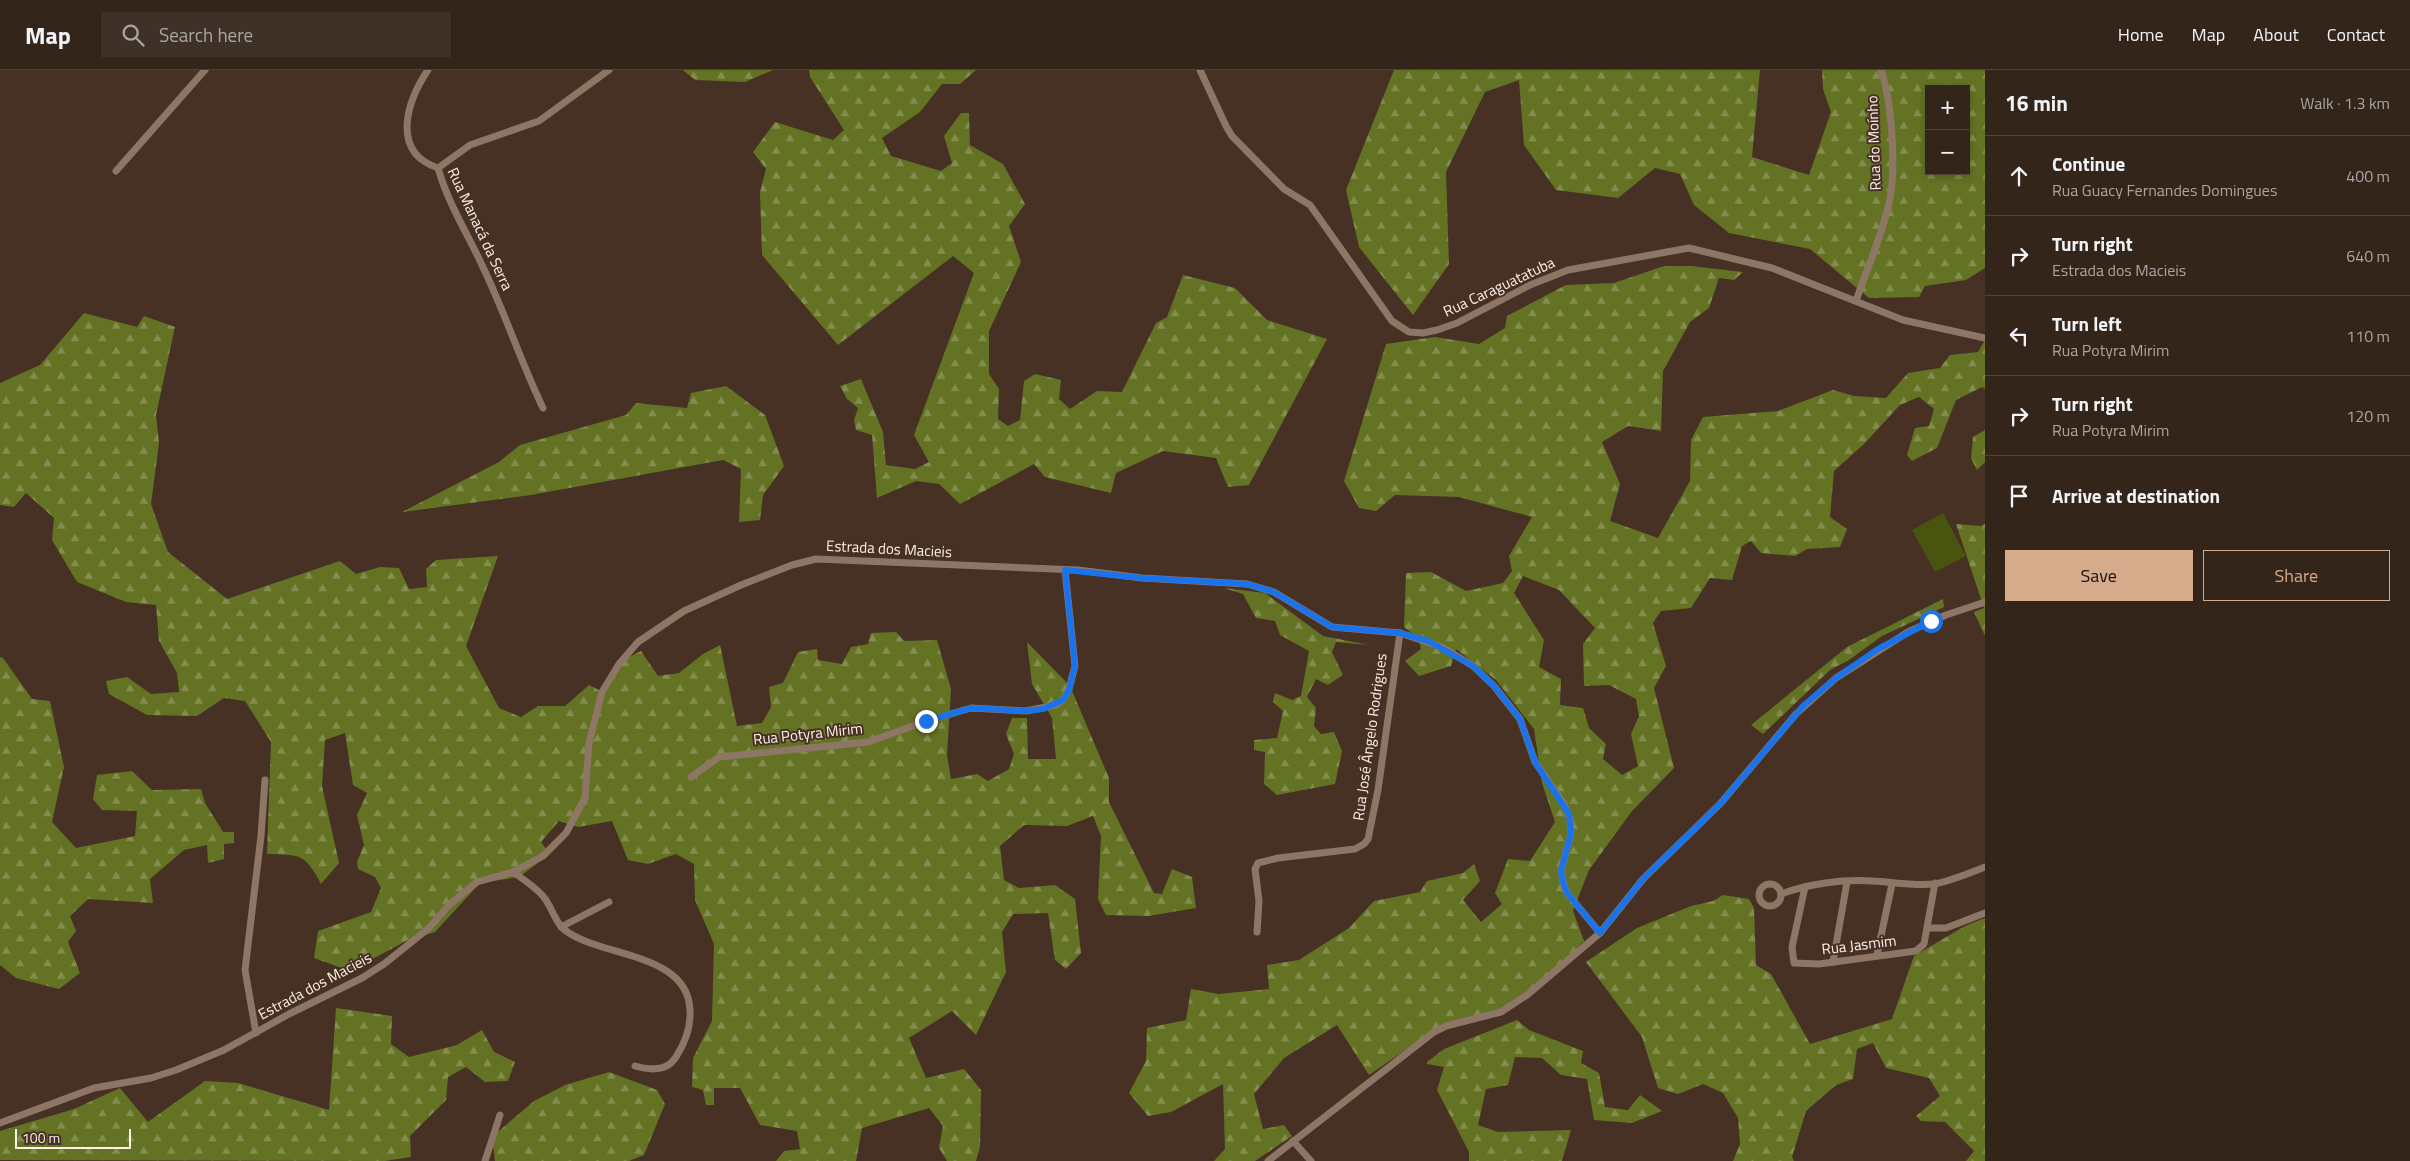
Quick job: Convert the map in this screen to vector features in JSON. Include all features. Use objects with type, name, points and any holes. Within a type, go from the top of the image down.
[{"type":"street","points":[[116,171],[205,70]]},
{"type":"street","name":"Rua Manacá da Serra","points":[[428,70],[412,103],[407,119],[409,143],[416,154],[428,164],[438,168],[449,202],[482,263],[519,356],[543,408]]},
{"type":"street","points":[[438,168],[470,146],[539,121],[608,70]]},
{"type":"street","name":"Rua Caraguatatuba","points":[[1200,70],[1232,136],[1284,189],[1310,205],[1392,321],[1409,332],[1423,333],[1457,324],[1530,284],[1568,270],[1689,248],[1772,268],[1903,320],[1985,338]]},
{"type":"street","name":"Rua do Moínho","points":[[1856,301],[1885,217],[1892,186],[1889,106],[1881,70]]},
{"type":"street","name":"Estrada dos Macieis","points":[[0,1123],[94,1088],[151,1078],[224,1050],[362,978],[384,964],[430,928],[449,905],[477,882],[513,872],[543,856],[557,844],[579,813],[587,790],[587,757],[592,726],[602,692],[613,672],[638,642],[684,611],[741,585],[792,565],[816,559],[1065,570],[1142,578],[1247,584],[1274,592],[1332,627],[1400,633],[1428,641],[1473,666],[1494,686],[1520,719],[1535,762],[1564,804],[1570,819],[1571,833],[1561,871],[1567,893],[1600,933]]},
{"type":"street","name":"Rua Potyra Mirim","points":[[691,777],[719,757],[868,742],[926,721],[971,708],[1026,711],[1056,705],[1063,700],[1069,690],[1075,666],[1065,570]]},
{"type":"street","points":[[1268,1161],[1434,1032],[1446,1026],[1501,1012],[1528,995],[1600,933],[1643,879],[1720,804],[1796,714],[1836,678],[1908,632],[1946,615],[1985,602]]},
{"type":"street","name":"Rua José Ângelo Rodrigues","points":[[1257,932],[1259,901],[1255,869],[1258,863],[1278,858],[1355,849],[1364,844],[1372,823],[1377,798],[1400,633]]},
{"type":"street","points":[[256,1033],[246,970],[261,836],[265,780]]},
{"type":"street","points":[[1781,894],[1805,886],[1847,882],[1872,881],[1892,884],[1936,884],[1985,867]]},
{"type":"street","points":[[513,872],[543,896],[561,927],[582,940],[658,965],[669,971],[683,986],[690,1002],[690,1021],[680,1052],[674,1061],[661,1068],[653,1070],[635,1066]]},
{"type":"street","points":[[1833,962],[1847,882]]},
{"type":"street","points":[[1877,955],[1892,884]]},
{"type":"street","points":[[1936,884],[1928,928],[1942,929],[1985,913]]},
{"type":"street","name":"Rua Jasmim","points":[[1805,886],[1792,947],[1794,963],[1833,962],[1877,955],[1912,953],[1924,944],[1928,928]]},
{"type":"street","points":[[561,927],[609,902]]},
{"type":"street","points":[[485,1161],[500,1116]]},
{"type":"street","points":[[1293,1141],[1311,1161]]},
{"type":"green space","points":[[683,70],[773,70],[745,82],[695,80]]},
{"type":"green space","points":[[809,70],[976,70],[960,84],[942,84],[920,112],[882,138],[891,156],[941,171],[952,163],[944,136],[961,113],[969,113],[970,145],[1003,164],[1025,204],[1009,226],[1021,262],[989,331],[989,374],[999,389],[998,419],[1008,426],[1020,420],[1024,381],[1035,374],[1061,380],[1059,399],[1070,409],[1097,391],[1122,392],[1156,323],[1167,317],[1183,275],[1235,288],[1267,320],[1327,339],[1249,485],[1228,487],[1216,458],[1163,451],[1116,473],[1111,493],[1045,477],[1034,464],[960,504],[939,484],[916,481],[877,498],[872,435],[856,430],[854,420],[858,408],[847,399],[840,386],[861,379],[883,432],[886,465],[915,469],[929,462],[914,435],[974,273],[953,256],[838,345],[762,255],[760,192],[766,169],[753,152],[775,122],[833,140],[844,130],[810,77]]},
{"type":"green space","points":[[1394,70],[1760,70],[1752,157],[1809,175],[1831,112],[1823,89],[1822,70],[1985,70],[1985,268],[1966,280],[1925,286],[1919,297],[1869,298],[1810,249],[1729,233],[1694,205],[1680,174],[1655,168],[1618,198],[1556,190],[1524,145],[1519,80],[1485,92],[1446,172],[1449,264],[1413,315],[1359,247],[1346,190]]},
{"type":"green space","points":[[1664,266],[1691,266],[1743,272],[1734,280],[1719,278],[1709,308],[1690,322],[1663,371],[1661,431],[1628,426],[1602,442],[1620,484],[1610,521],[1658,538],[1690,481],[1691,440],[1703,417],[1778,411],[1833,390],[1854,396],[1886,398],[1908,373],[1940,368],[1950,355],[1978,352],[1985,340],[1985,389],[1982,387],[1956,400],[1937,448],[1912,461],[1907,455],[1915,428],[1929,426],[1934,409],[1919,397],[1900,405],[1864,444],[1834,471],[1830,517],[1847,529],[1840,547],[1807,549],[1795,556],[1761,553],[1751,541],[1742,546],[1732,580],[1710,578],[1691,608],[1661,611],[1653,623],[1666,666],[1654,688],[1674,768],[1632,811],[1589,870],[1573,911],[1584,941],[1549,975],[1498,1013],[1443,1024],[1369,1075],[1337,1025],[1284,1058],[1254,1094],[1263,1129],[1284,1125],[1292,1136],[1255,1161],[1214,1161],[1225,1149],[1223,1084],[1171,1112],[1148,1116],[1129,1093],[1146,1061],[1147,1028],[1186,1020],[1191,989],[1219,994],[1269,989],[1267,965],[1299,960],[1349,928],[1374,901],[1420,892],[1427,881],[1463,873],[1474,864],[1480,881],[1463,900],[1481,922],[1502,904],[1495,893],[1508,859],[1530,861],[1555,822],[1542,783],[1534,729],[1496,680],[1456,649],[1451,666],[1419,676],[1405,661],[1421,649],[1419,639],[1404,627],[1406,573],[1431,572],[1466,591],[1503,583],[1512,571],[1509,556],[1532,517],[1459,497],[1395,495],[1376,511],[1359,508],[1344,481],[1386,344],[1435,337],[1479,344],[1505,328],[1507,316],[1566,285],[1614,283]],"holes":[[[1523,576],[1559,590],[1595,628],[1583,644],[1584,686],[1609,685],[1636,699],[1639,716],[1631,734],[1638,766],[1622,775],[1603,759],[1606,744],[1589,728],[1583,708],[1560,705],[1561,679],[1539,667],[1544,640],[1514,593]]]},
{"type":"green space","points":[[84,313],[137,327],[144,316],[175,327],[156,415],[159,443],[151,504],[168,552],[227,599],[340,561],[356,574],[380,567],[399,568],[409,589],[427,587],[426,569],[436,560],[498,556],[466,646],[499,708],[521,717],[538,706],[565,706],[589,685],[601,691],[623,660],[641,651],[658,676],[679,673],[703,654],[720,645],[737,726],[762,723],[771,707],[769,687],[783,683],[798,652],[817,649],[818,660],[842,664],[851,647],[868,644],[871,633],[896,632],[904,641],[937,640],[951,689],[947,755],[951,779],[977,774],[988,781],[1009,769],[1014,754],[1006,734],[1012,718],[1027,718],[1028,759],[1056,759],[1052,718],[1032,684],[1027,642],[1070,686],[1109,778],[1109,802],[1154,893],[1162,894],[1172,869],[1192,877],[1196,908],[1148,916],[1106,915],[1098,899],[1101,836],[1093,816],[1067,826],[1024,825],[1000,846],[1004,880],[1019,888],[1055,885],[1075,899],[1081,953],[1066,969],[1055,960],[1048,913],[1013,914],[1002,932],[1006,972],[976,1035],[952,1011],[909,1038],[926,1078],[964,1069],[981,1090],[980,1147],[976,1161],[947,1161],[939,1148],[943,1126],[929,1108],[862,1128],[856,1161],[776,1161],[784,1151],[800,1149],[797,1131],[760,1125],[740,1088],[714,1088],[714,1105],[706,1105],[703,1090],[692,1087],[693,1058],[712,1021],[714,944],[695,900],[694,864],[676,854],[648,864],[628,860],[612,821],[578,827],[559,821],[541,842],[550,854],[519,877],[480,883],[435,932],[408,940],[350,971],[314,958],[318,931],[371,912],[381,888],[375,877],[358,869],[357,862],[364,845],[357,815],[367,793],[353,785],[345,733],[325,740],[322,786],[339,863],[321,884],[306,861],[294,856],[267,854],[271,742],[245,701],[224,698],[197,716],[147,715],[109,694],[106,681],[127,677],[151,694],[179,692],[177,673],[159,641],[156,605],[126,602],[77,582],[52,540],[54,518],[26,493],[14,507],[0,505],[0,383],[40,365]]},
{"type":"green space","points":[[726,386],[765,415],[784,466],[763,495],[760,520],[739,522],[741,469],[723,460],[531,495],[402,512],[499,462],[520,445],[626,415],[636,403],[687,408],[691,393]]},
{"type":"green space","points":[[1985,430],[1985,462],[1977,470],[1971,458],[1973,437]]},
{"type":"green space","points":[[1943,513],[1966,556],[1935,572],[1912,530]]},
{"type":"green space","points":[[1956,524],[1980,526],[1985,524],[1985,636],[1974,612],[1984,608]]},
{"type":"green space","points":[[1224,588],[1265,593],[1323,636],[1369,645],[1336,642],[1332,652],[1343,675],[1328,685],[1316,679],[1307,697],[1316,708],[1314,726],[1321,734],[1334,732],[1342,751],[1335,784],[1277,795],[1264,784],[1265,752],[1254,750],[1254,740],[1277,738],[1283,711],[1273,702],[1275,693],[1292,700],[1301,696],[1309,651],[1280,635],[1275,621],[1256,618],[1243,594]]},
{"type":"green space","points":[[1943,599],[1944,607],[1882,636],[1849,660],[1830,670],[1763,734],[1751,725],[1847,647]]},
{"type":"green space","points":[[0,657],[3,658],[32,699],[50,701],[64,767],[52,822],[76,848],[135,836],[137,811],[102,810],[93,799],[97,775],[132,771],[152,790],[201,789],[205,803],[223,832],[234,832],[234,843],[224,844],[224,859],[208,863],[207,845],[184,850],[150,879],[153,903],[88,899],[70,916],[76,931],[68,942],[80,973],[59,989],[16,978],[0,965]]},
{"type":"green space","points":[[1723,895],[1749,899],[1754,908],[1756,965],[1771,974],[1810,1044],[1892,1019],[1914,956],[1965,926],[1985,918],[1985,1161],[1966,1161],[1974,1151],[1945,1122],[1921,1121],[1916,1116],[1940,1096],[1929,1078],[1886,1068],[1873,1043],[1857,1049],[1853,1079],[1836,1085],[1806,1111],[1792,1157],[1794,1161],[1733,1161],[1740,1144],[1738,1118],[1723,1093],[1703,1084],[1678,1094],[1658,1088],[1642,1037],[1586,962],[1637,928],[1691,906],[1713,901]]},
{"type":"green space","points":[[336,1008],[392,1016],[391,1044],[409,1057],[457,1045],[482,1030],[494,1052],[515,1062],[508,1081],[485,1082],[466,1067],[448,1077],[446,1100],[410,1136],[411,1157],[385,1161],[0,1160],[0,1131],[74,1109],[120,1088],[148,1122],[205,1081],[238,1083],[329,1110]]},
{"type":"green space","points":[[1517,1020],[1529,1030],[1583,1051],[1581,1063],[1599,1073],[1605,1107],[1628,1110],[1640,1095],[1662,1111],[1632,1123],[1594,1120],[1587,1079],[1561,1075],[1542,1058],[1515,1057],[1508,1085],[1486,1089],[1478,1125],[1498,1132],[1571,1130],[1562,1161],[1469,1161],[1469,1152],[1437,1090],[1444,1067],[1427,1064],[1427,1062],[1444,1049]]},
{"type":"green space","points":[[609,1072],[657,1090],[665,1104],[644,1155],[629,1161],[495,1161],[492,1137],[534,1101],[565,1085]]},
{"type":"route","points":[[926,721],[971,708],[1026,711],[1043,709],[1056,705],[1063,700],[1069,690],[1075,666],[1065,570],[1100,572],[1142,578],[1247,584],[1262,588],[1285,598],[1320,622],[1332,627],[1345,630],[1400,633],[1428,641],[1442,647],[1473,666],[1494,686],[1520,719],[1535,762],[1569,814],[1571,833],[1561,871],[1563,882],[1567,893],[1600,933],[1643,879],[1720,804],[1803,706],[1836,678],[1878,649],[1931,621]]}]
